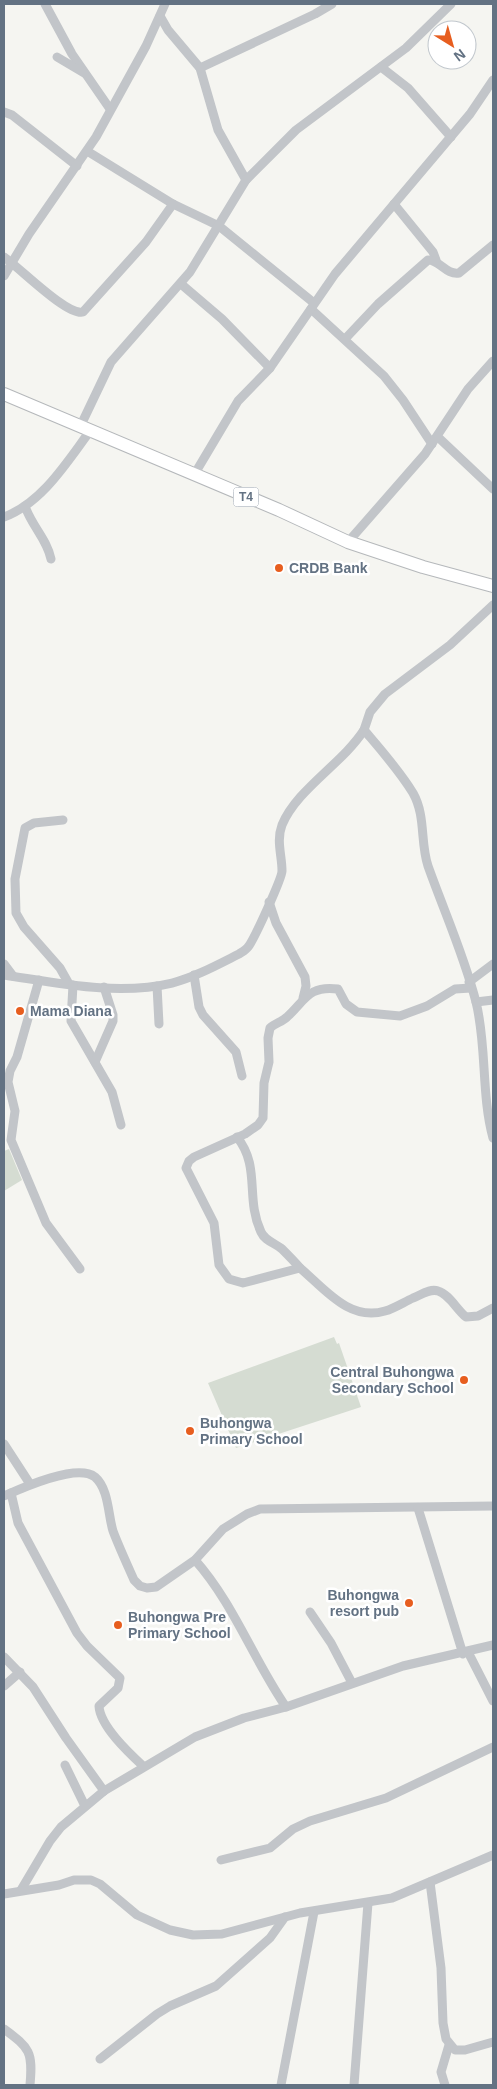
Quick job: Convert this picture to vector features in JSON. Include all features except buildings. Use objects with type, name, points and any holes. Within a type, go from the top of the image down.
[{"type":"highway","name":"T4","points":[[4,396],[279,510],[348,542],[493,585]]},
{"type":"street","points":[[46,4],[86,74],[110,109]]},
{"type":"street","points":[[4,276],[8,260],[87,151],[146,46],[165,4]]},
{"type":"street","points":[[200,68],[315,14],[332,4]]},
{"type":"street","points":[[4,517],[25,506],[52,480],[85,429],[111,362],[132,335],[181,284],[246,180],[314,115],[381,67],[427,29],[451,4]]},
{"type":"street","points":[[160,16],[168,30],[200,68],[218,130],[246,180]]},
{"type":"street","points":[[57,57],[86,74]]},
{"type":"street","points":[[381,67],[408,88],[451,137]]},
{"type":"street","points":[[194,475],[238,401],[270,368],[335,274],[470,114],[493,80]]},
{"type":"street","points":[[4,112],[12,115],[77,166]]},
{"type":"street","points":[[87,151],[173,204],[219,226],[313,306],[384,376],[436,442],[493,489]]},
{"type":"street","points":[[8,260],[58,301],[71,310],[83,312],[146,242],[173,204]]},
{"type":"street","points":[[394,204],[433,252],[436,260],[433,260]]},
{"type":"street","points":[[345,339],[423,263],[433,260],[449,272],[459,273],[493,245]]},
{"type":"street","points":[[181,284],[222,319],[270,368]]},
{"type":"street","points":[[348,542],[436,442],[468,389],[493,362]]},
{"type":"street","points":[[25,506],[34,527],[46,543],[52,558]]},
{"type":"street","points":[[4,964],[8,975],[39,980],[104,987],[156,986],[194,975],[239,954],[247,948],[281,881],[279,840],[283,823],[313,784],[355,744],[364,730],[370,712],[384,694],[450,645],[493,605]]},
{"type":"street","points":[[364,730],[394,765],[414,794],[421,814],[423,847],[428,866],[454,930],[476,1002],[493,1138]]},
{"type":"street","points":[[63,820],[34,823],[25,828],[17,865],[15,896],[19,920],[50,955],[71,984],[71,1021],[116,1100],[121,1125]]},
{"type":"street","points":[[269,902],[276,923],[305,977],[306,986],[303,998]]},
{"type":"street","points":[[300,1268],[243,1283],[228,1279],[219,1265],[214,1223],[186,1168],[189,1161],[194,1157],[237,1138],[258,1125],[263,1118],[264,1083],[269,1062],[268,1038],[270,1028],[288,1016],[303,998],[318,990],[338,989],[346,1004],[357,1012],[400,1016],[428,1006],[455,989],[470,985],[493,964]]},
{"type":"street","points":[[194,975],[199,1007],[203,1015],[236,1052],[242,1076]]},
{"type":"street","points":[[39,980],[17,1057],[7,1071],[15,1110],[11,1140],[46,1223],[80,1269]]},
{"type":"street","points":[[156,986],[159,1024]]},
{"type":"street","points":[[94,1062],[113,1021],[113,1015],[104,987]]},
{"type":"street","points":[[476,1002],[493,1000]]},
{"type":"street","points":[[237,1138],[249,1157],[252,1170],[252,1204],[262,1235],[280,1248],[334,1300],[356,1310],[373,1312],[386,1310],[429,1291],[437,1290],[443,1293],[466,1317],[478,1316],[493,1308]]},
{"type":"street","points":[[4,1444],[30,1484]]},
{"type":"street","points":[[143,1766],[110,1731],[100,1712],[99,1706],[118,1688],[120,1678],[87,1646],[77,1633],[18,1523],[7,1495],[30,1484],[60,1476],[83,1473],[95,1477],[104,1492],[113,1530],[125,1561],[134,1580],[140,1586],[147,1588],[156,1587],[195,1560],[223,1529],[247,1514],[260,1509],[493,1506]]},
{"type":"street","points":[[418,1508],[465,1653],[493,1701]]},
{"type":"street","points":[[195,1560],[210,1577],[226,1601],[268,1682],[286,1707]]},
{"type":"street","points":[[310,1612],[331,1643],[352,1683]]},
{"type":"street","points":[[21,1890],[50,1841],[61,1827],[104,1791],[143,1766],[217,1728],[286,1707],[403,1666],[493,1645]]},
{"type":"street","points":[[4,1658],[33,1687],[66,1738],[104,1791]]},
{"type":"street","points":[[4,1686],[20,1672]]},
{"type":"street","points":[[221,1860],[270,1848],[310,1821],[394,1794],[493,1747]]},
{"type":"street","points":[[66,1765],[85,1806]]},
{"type":"street","points":[[4,1894],[59,1885],[74,1880],[91,1880],[100,1884],[137,1915],[170,1930],[193,1935],[222,1934],[286,1917],[368,1903],[408,1893],[493,1855]]},
{"type":"street","points":[[430,1882],[442,1981],[443,2023],[449,2045],[442,2067],[444,2085]]},
{"type":"street","points":[[354,2085],[368,1903]]},
{"type":"street","points":[[281,2085],[314,1912]]},
{"type":"street","points":[[100,2059],[163,2010],[216,1986],[270,1938],[286,1917]]},
{"type":"street","points":[[4,2029],[27,2046],[31,2059],[30,2085]]},
{"type":"street","points":[[449,2045],[455,2050],[465,2050],[493,2042]]},
{"type":"shaded area","points":[[9,1149],[22,1180],[4,1191],[4,1151]]},
{"type":"shaded area","points":[[334,1337],[337,1344],[339,1343],[361,1407],[236,1448],[208,1383]]},
{"type":"place","name":"CRDB Bank","points":[[279,568]]},
{"type":"place","name":"Mama Diana","points":[[20,1011]]},
{"type":"place","name":"Central Buhongwa Secondary School","points":[[464,1380]]},
{"type":"place","name":"Buhongwa Primary School","points":[[190,1431]]},
{"type":"place","name":"Buhongwa resort pub","points":[[409,1603]]},
{"type":"place","name":"Buhongwa Pre Primary School","points":[[118,1625]]}]
